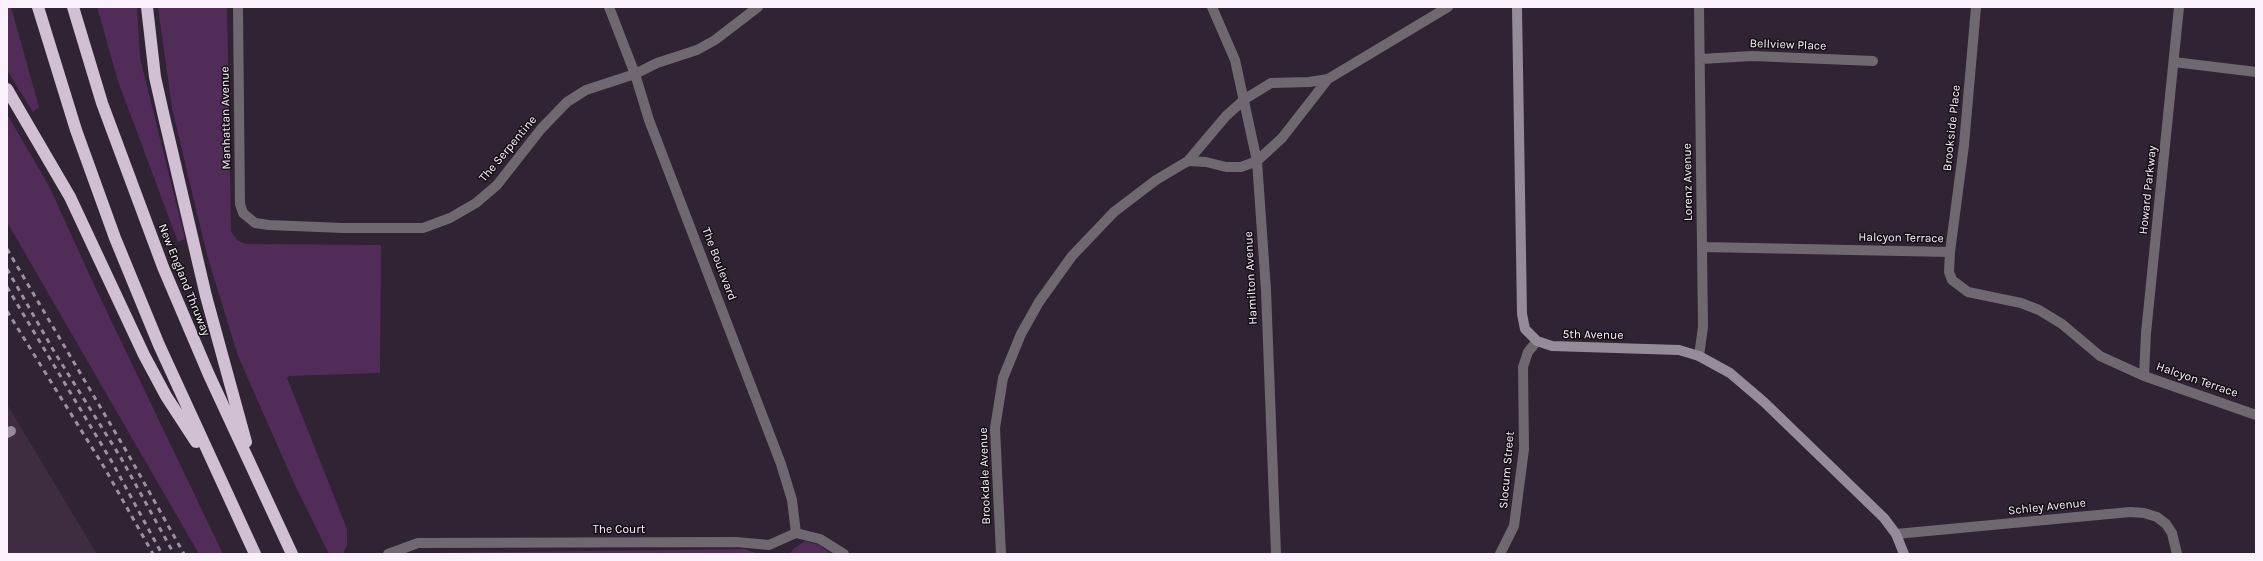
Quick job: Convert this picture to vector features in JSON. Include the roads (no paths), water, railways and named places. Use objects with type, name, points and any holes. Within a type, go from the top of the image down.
[{"type":"highway","points":[[38,7],[76,130],[115,238],[159,345],[254,554]]},
{"type":"highway","name":"New England Thruway","points":[[73,7],[102,103],[141,212],[188,328],[292,554]]},
{"type":"highway","points":[[147,7],[155,77],[195,251],[217,337],[257,480]]},
{"type":"highway","points":[[7,88],[70,196],[144,355],[166,396],[219,478]]},
{"type":"street","name":"Manhattan Avenue","points":[[238,7],[240,204],[247,219],[255,223]]},
{"type":"street","name":"The Boulevard","points":[[609,7],[635,74],[649,120],[781,464],[792,500],[796,533]]},
{"type":"street","name":"The Serpentine","points":[[255,223],[343,228],[422,228],[450,218],[476,203],[497,185],[541,129],[567,102],[586,90],[635,74],[657,63],[697,50],[715,40],[758,7]]},
{"type":"street","name":"Hamilton Avenue","points":[[1212,7],[1235,60],[1245,99],[1257,161],[1266,290],[1276,554]]},
{"type":"street","name":"Brookdale Avenue","points":[[1188,161],[1206,162],[1226,167],[1241,167],[1257,161],[1282,138],[1328,79],[1448,7]]},
{"type":"street","points":[[1517,7],[1522,314],[1525,329],[1537,341]]},
{"type":"street","name":"Lorenz Avenue","points":[[1699,7],[1701,59],[1699,108],[1704,327],[1699,356]]},
{"type":"street","name":"Brookside Place","points":[[1950,252],[1964,145],[1976,7]]},
{"type":"street","name":"Howard Parkway","points":[[2144,376],[2146,333],[2179,7]]},
{"type":"street","name":"Bellview Place","points":[[1701,59],[1752,56],[1873,61]]},
{"type":"street","points":[[2174,62],[2256,72]]},
{"type":"street","name":"Brookdale Avenue","points":[[1001,554],[995,428],[1003,378],[1021,334],[1040,302],[1072,256],[1114,212],[1156,180],[1188,161],[1226,116],[1245,99],[1271,83],[1308,82],[1328,79]]},
{"type":"street","name":"Halcyon Terrace","points":[[1703,247],[1950,252],[1949,272],[1952,280],[1958,287],[1968,292],[2020,303],[2039,310],[2062,324],[2100,356],[2144,376],[2256,415]]},
{"type":"street","name":"5th Avenue","points":[[1537,341],[1552,346],[1573,348],[1679,350],[1699,356],[1730,373],[1764,402],[1866,499],[1896,534],[1904,554]]},
{"type":"street","name":"Slocum Street","points":[[1500,554],[1514,526],[1524,449],[1523,367],[1528,352],[1537,341]]},
{"type":"street","name":"Schley Avenue","points":[[1896,534],[2130,512],[2144,513],[2157,517],[2166,524],[2172,533],[2177,554]]},
{"type":"street","points":[[796,533],[820,539],[844,554]]},
{"type":"street","name":"The Court","points":[[388,554],[418,543],[736,542],[769,549],[796,533]]},
{"type":"railway","points":[[7,249],[128,454],[184,554]]},
{"type":"railway","points":[[7,269],[55,353],[121,458],[174,554]]},
{"type":"railway","points":[[7,287],[112,462],[162,554]]},
{"type":"railway","points":[[7,311],[104,467],[153,554]]}]
